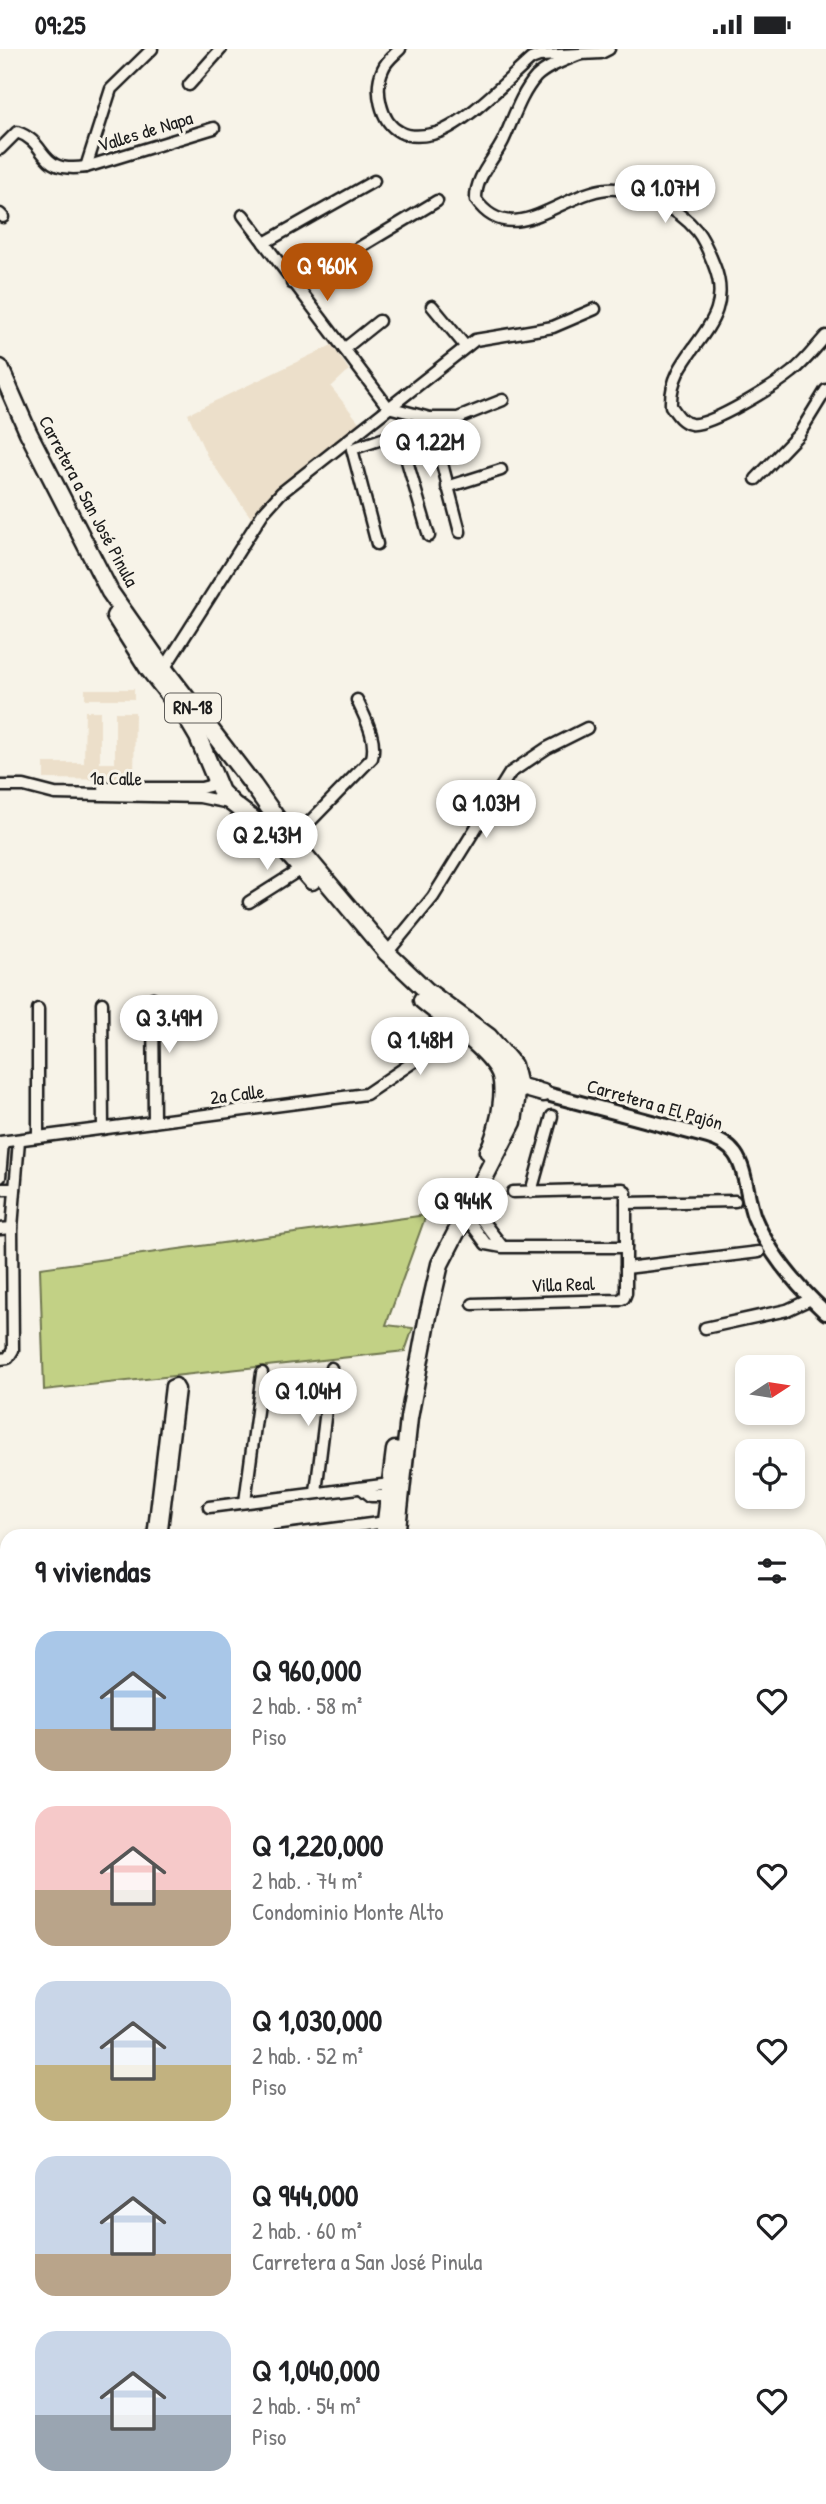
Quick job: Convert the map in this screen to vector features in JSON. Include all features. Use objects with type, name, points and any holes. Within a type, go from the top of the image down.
[{"type":"main road","name":"Carretera a San José Pinula","points":[[0,368],[34,444],[110,592],[164,669],[292,840],[387,953],[427,991],[495,1065],[501,1077],[502,1093],[495,1138],[431,1263],[383,1490],[385,1529]]},
{"type":"main road","name":"Carretera a San José Pinula","points":[[0,389],[113,614],[148,668],[185,715],[198,737],[221,792],[267,830],[369,949],[411,991],[456,1023],[489,1037],[513,1065],[518,1086],[516,1112],[504,1142],[440,1264],[409,1418],[397,1529]]},
{"type":"main road","points":[[113,614],[121,616],[153,664],[164,669]]},
{"type":"main road","points":[[215,780],[221,765],[236,763]]},
{"type":"main road","points":[[233,804],[248,801],[254,795],[254,787]]},
{"type":"main road","points":[[473,1043],[485,1046],[494,1054],[510,1079],[518,1086],[542,1093]]},
{"type":"street","name":"Valles de Napa","points":[[86,167],[111,89],[152,49]]},
{"type":"street","name":"Valles de Napa","points":[[189,85],[221,49]]},
{"type":"street","points":[[400,49],[384,66],[379,86],[380,99],[392,126],[398,131],[419,135],[433,134],[455,125],[531,59],[539,56],[601,53],[609,49]]},
{"type":"street","points":[[580,54],[537,77],[516,109],[502,143],[477,186],[476,200],[485,212],[500,221],[523,220],[590,193],[607,189],[643,195],[670,210],[696,231],[704,242],[719,277],[720,290],[717,313],[672,384],[671,406],[683,421],[690,424],[714,419],[779,381],[794,370],[826,335]]},
{"type":"street","name":"Valles de Napa","points":[[0,149],[17,132],[24,135],[55,166],[70,169],[86,167],[214,128]]},
{"type":"street","points":[[264,243],[374,181]]},
{"type":"street","points":[[292,283],[347,255],[437,201]]},
{"type":"street","points":[[243,215],[388,407],[430,418],[458,418],[503,400]]},
{"type":"street","points":[[432,306],[466,347]]},
{"type":"street","points":[[164,669],[262,513],[281,493],[466,347],[482,338],[553,327],[595,309]]},
{"type":"street","points":[[344,349],[379,321]]},
{"type":"street","points":[[757,479],[799,434],[826,390]]},
{"type":"street","points":[[430,418],[460,531]]},
{"type":"street","points":[[373,421],[386,437]]},
{"type":"street","points":[[377,544],[351,452],[353,447],[386,437],[400,437],[429,536]]},
{"type":"street","points":[[447,487],[501,470]]},
{"type":"street","points":[[292,840],[372,758],[374,747],[370,730],[357,700]]},
{"type":"street","points":[[387,953],[433,897],[510,773],[547,747],[587,727]]},
{"type":"street","name":"1a Calle","points":[[104,788],[201,788],[209,786],[215,780]]},
{"type":"street","name":"1a Calle","points":[[0,786],[24,786],[55,795],[200,797],[233,804]]},
{"type":"street","points":[[249,902],[301,869]]},
{"type":"street","points":[[153,999],[154,1117]]},
{"type":"street","points":[[102,1003],[103,1124]]},
{"type":"street","points":[[38,1009],[38,1132]]},
{"type":"street","name":"2a Calle","points":[[2,1142],[19,1140],[38,1132],[366,1094],[456,1023]]},
{"type":"street","name":"Carretera a El Pajón","points":[[513,1065],[526,1081],[542,1093],[708,1137],[727,1145],[738,1159],[748,1201],[759,1228],[784,1267],[826,1313]]},
{"type":"street","points":[[516,1112],[526,1099],[542,1093]]},
{"type":"street","points":[[531,1192],[552,1116]]},
{"type":"street","points":[[0,1359],[8,1358],[12,1352],[12,1228],[19,1140]]},
{"type":"street","points":[[0,1177],[2,1142]]},
{"type":"street","points":[[0,1189],[15,1189]]},
{"type":"street","points":[[513,1192],[623,1189],[626,1203],[735,1201]]},
{"type":"street","name":"Villa Real","points":[[473,1304],[619,1300],[626,1293],[626,1203]]},
{"type":"street","name":"Villa Real","points":[[467,1209],[486,1244],[502,1247],[626,1247]]},
{"type":"street","points":[[0,1229],[12,1228]]},
{"type":"street","points":[[626,1268],[759,1252]]},
{"type":"street","points":[[705,1328],[787,1310],[811,1299]]},
{"type":"street","points":[[316,1492],[331,1368]]},
{"type":"street","points":[[245,1502],[262,1373]]},
{"type":"street","points":[[154,1529],[169,1438],[162,1529]]},
{"type":"street","points":[[209,1507],[316,1492],[361,1488],[383,1490]]},
{"type":"shaded area","points":[[332,345],[349,370],[331,387],[363,427],[281,484],[257,526],[207,456],[188,414]]},
{"type":"shaded area","points":[[85,689],[134,689],[134,699],[85,699]]},
{"type":"shaded area","points":[[85,711],[100,711],[100,763],[115,763],[115,712],[135,712],[134,780],[44,779],[44,763],[84,763]]},
{"type":"green space","points":[[426,1215],[386,1325],[413,1328],[405,1351],[44,1390],[40,1268]]}]
